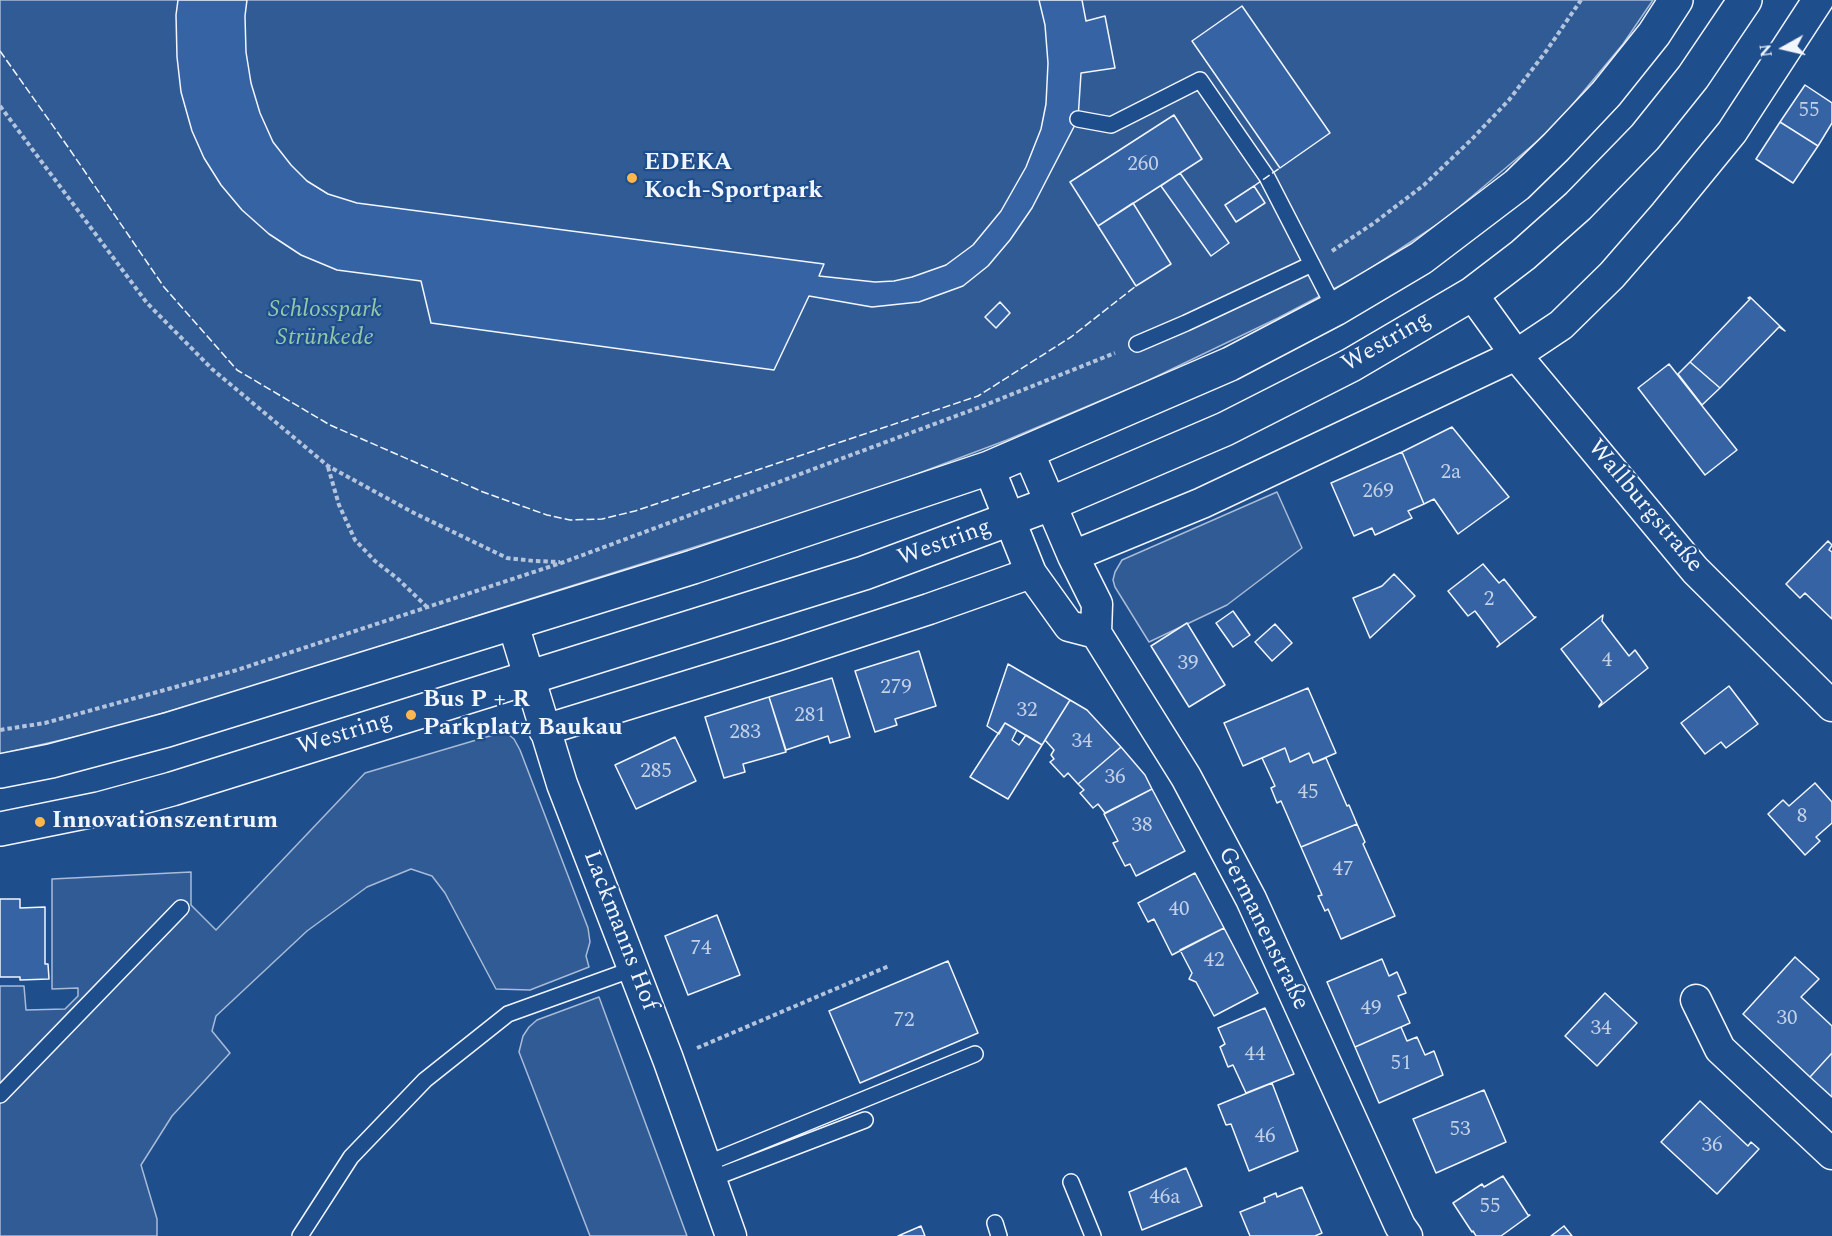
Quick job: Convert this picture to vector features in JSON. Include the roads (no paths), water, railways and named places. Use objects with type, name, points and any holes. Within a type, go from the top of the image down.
[{"type":"main road","points":[[0,771],[51,761],[167,730],[693,567],[989,468],[1230,364],[1335,309],[1421,258],[1516,184],[1556,147],[1606,94],[1654,34],[1676,0]]},
{"type":"main road","name":"Westring","points":[[0,829],[64,817],[162,792],[864,573],[1010,520],[1226,429],[1352,365],[1472,294],[1523,255],[1578,206],[1645,137],[1693,77],[1745,0]]},
{"type":"street","points":[[1073,556],[1202,503],[1516,356],[1561,325],[1612,275],[1732,132],[1818,0]]},
{"type":"street","name":"Wallburgstraße","points":[[1472,294],[1516,356],[1695,570],[1832,706]]},
{"type":"street","points":[[989,468],[1031,573],[1069,626],[1096,633],[1096,604],[1028,451]]},
{"type":"street","points":[[544,730],[808,648],[1031,573]]},
{"type":"street","name":"Lackmanns Hof","points":[[513,624],[562,784],[668,1059],[731,1236]]},
{"type":"street","name":"Germanenstraße","points":[[1096,633],[1186,777],[1251,899],[1400,1226],[1407,1236]]},
{"type":"street","points":[[1696,1000],[1720,1049],[1832,1154]]},
{"type":"lane","points":[[1078,119],[1111,125],[1200,80],[1267,177],[1335,309]]},
{"type":"lane","points":[[1137,344],[1312,264]]},
{"type":"lane","points":[[0,1095],[181,908]]},
{"type":"lane","points":[[300,1236],[351,1157],[425,1080],[508,1014],[633,969]]},
{"type":"lane","points":[[708,1171],[975,1054]]},
{"type":"lane","points":[[708,1171],[865,1120]]},
{"type":"lane","points":[[1071,1182],[1093,1236]]},
{"type":"place","name":"EDEKA Koch-Sportpark","points":[[632,178]]},
{"type":"place","name":"Bus P + R Parkplatz Baukau","points":[[411,715]]},
{"type":"place","name":"Innovationszentrum","points":[[40,822]]},
{"type":"park label","name":"Schlosspark Strünkede","points":[[325,325]]}]
